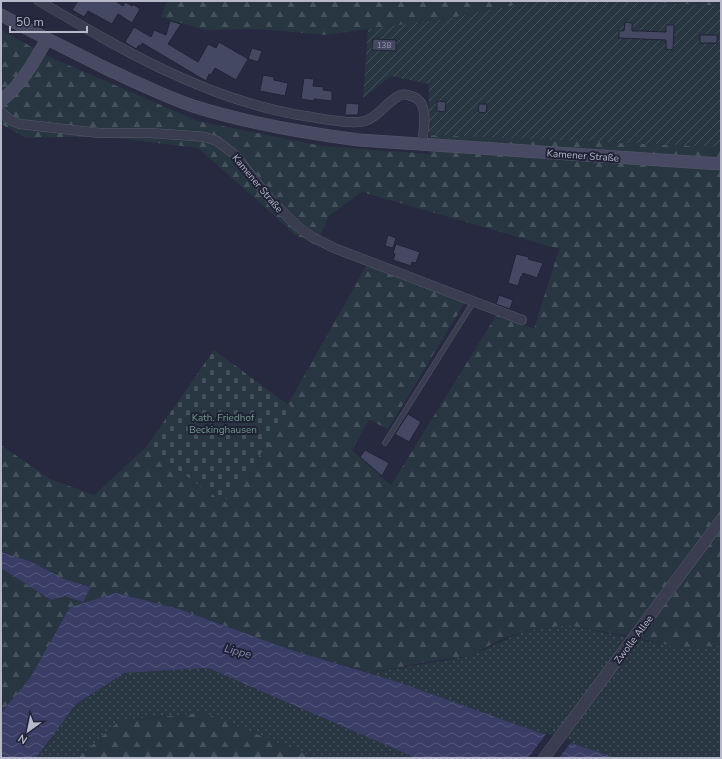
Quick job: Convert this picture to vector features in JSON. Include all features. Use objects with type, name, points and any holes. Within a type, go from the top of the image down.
[{"type":"main road","name":"Kamener Straße","points":[[1,15],[139,84],[193,106],[275,126],[359,140],[721,164]]},
{"type":"main road","points":[[1,102],[15,88],[47,39]]},
{"type":"street","points":[[39,1],[169,72],[231,98],[257,106],[304,116],[335,120],[365,121],[372,118],[397,96],[406,94],[414,97],[421,103],[424,112],[422,145]]},
{"type":"street","name":"Kamener Straße","points":[[1,112],[10,120],[20,124],[99,133],[150,133],[194,136],[205,137],[217,141],[234,154],[284,214],[298,227],[312,236],[334,248],[522,320]]},
{"type":"street","name":"Zwolle Allee","points":[[544,758],[721,520]]},
{"type":"lane","points":[[385,443],[474,301]]},
{"type":"green space","points":[[167,1],[545,1],[530,2],[446,19],[327,35],[258,29],[205,30],[161,17]]},
{"type":"green space","points":[[620,1],[721,1],[721,6]]},
{"type":"green space","points":[[620,1],[721,6],[721,147],[429,135],[429,84],[391,76],[363,98],[368,29],[446,19],[530,2]]},
{"type":"green space","points":[[1,30],[52,58],[198,121],[322,146],[430,154],[429,135],[721,147],[721,646],[677,647],[624,635],[566,625],[522,632],[495,642],[471,656],[431,661],[370,673],[291,650],[179,609],[116,593],[70,607],[30,678],[1,713],[1,568],[51,600],[91,587],[64,579],[32,562],[1,552],[1,445],[50,479],[94,495],[146,447],[224,502],[294,409],[288,404],[368,263],[465,302],[388,429],[369,420],[352,450],[391,485],[497,314],[534,329],[559,249],[362,192],[329,216],[316,245],[295,235],[198,148],[100,136],[26,138],[1,124]]},
{"type":"green space","name":"Kath. Friedhof Beckinghausen","points":[[214,350],[294,409],[224,503],[146,447]]},
{"type":"green space","points":[[566,625],[677,647],[721,646],[721,758],[616,758],[370,673],[471,656],[522,632]]},
{"type":"green space","points":[[208,668],[416,758],[315,758],[205,713],[120,720],[78,758],[36,758],[76,704],[126,673]]},
{"type":"green space","points":[[205,713],[315,758],[78,758],[120,720]]},
{"type":"water","points":[[1,552],[32,562],[64,579],[91,587],[83,602],[65,596],[51,600],[1,568]]},
{"type":"water","name":"Lippe","points":[[116,593],[179,609],[291,650],[395,681],[526,728],[616,758],[416,758],[208,668],[125,673],[76,704],[36,758],[1,758],[1,713],[30,678],[70,607]]},
{"type":"pier","points":[[547,733],[572,741],[559,758],[528,758]]},
{"type":"building","points":[[78,1],[115,1],[123,6],[125,2],[132,6],[133,4],[140,9],[132,23],[118,14],[112,24],[88,11],[84,17],[72,10]]},
{"type":"building","points":[[170,21],[181,24],[168,44],[198,62],[208,44],[216,48],[219,42],[248,59],[236,80],[215,68],[211,75],[209,74],[206,81],[142,43],[141,46],[139,45],[136,49],[125,42],[134,27],[151,37],[154,30],[166,35]]},
{"type":"building","points":[[625,22],[632,23],[632,31],[666,32],[666,25],[674,25],[673,50],[666,49],[666,40],[619,38],[619,31],[624,31]]},
{"type":"building","points":[[700,35],[717,35],[717,43],[700,43]]},
{"type":"building","points":[[373,39],[396,40],[396,51],[372,50]]},
{"type":"building","points":[[252,48],[262,51],[258,62],[248,59]]},
{"type":"building","points":[[263,75],[274,77],[274,80],[288,83],[285,96],[260,91]]},
{"type":"building","points":[[304,78],[314,79],[313,86],[324,87],[323,90],[332,91],[332,101],[314,99],[313,101],[301,99]]},
{"type":"building","points":[[437,101],[446,102],[445,112],[437,111]]},
{"type":"building","points":[[346,103],[359,104],[358,115],[345,115]]},
{"type":"building","points":[[479,104],[487,104],[486,113],[478,112]]},
{"type":"building","points":[[388,235],[396,238],[393,248],[385,246]]},
{"type":"building","points":[[396,244],[420,252],[416,263],[412,262],[411,266],[393,260],[395,254],[393,253]]},
{"type":"building","points":[[516,254],[529,257],[528,259],[543,263],[537,278],[523,273],[518,286],[508,283]]},
{"type":"building","points":[[499,295],[513,300],[510,309],[496,304]]},
{"type":"building","points":[[408,414],[421,422],[409,442],[395,434]]},
{"type":"building","points":[[365,450],[389,463],[382,476],[360,457]]}]
